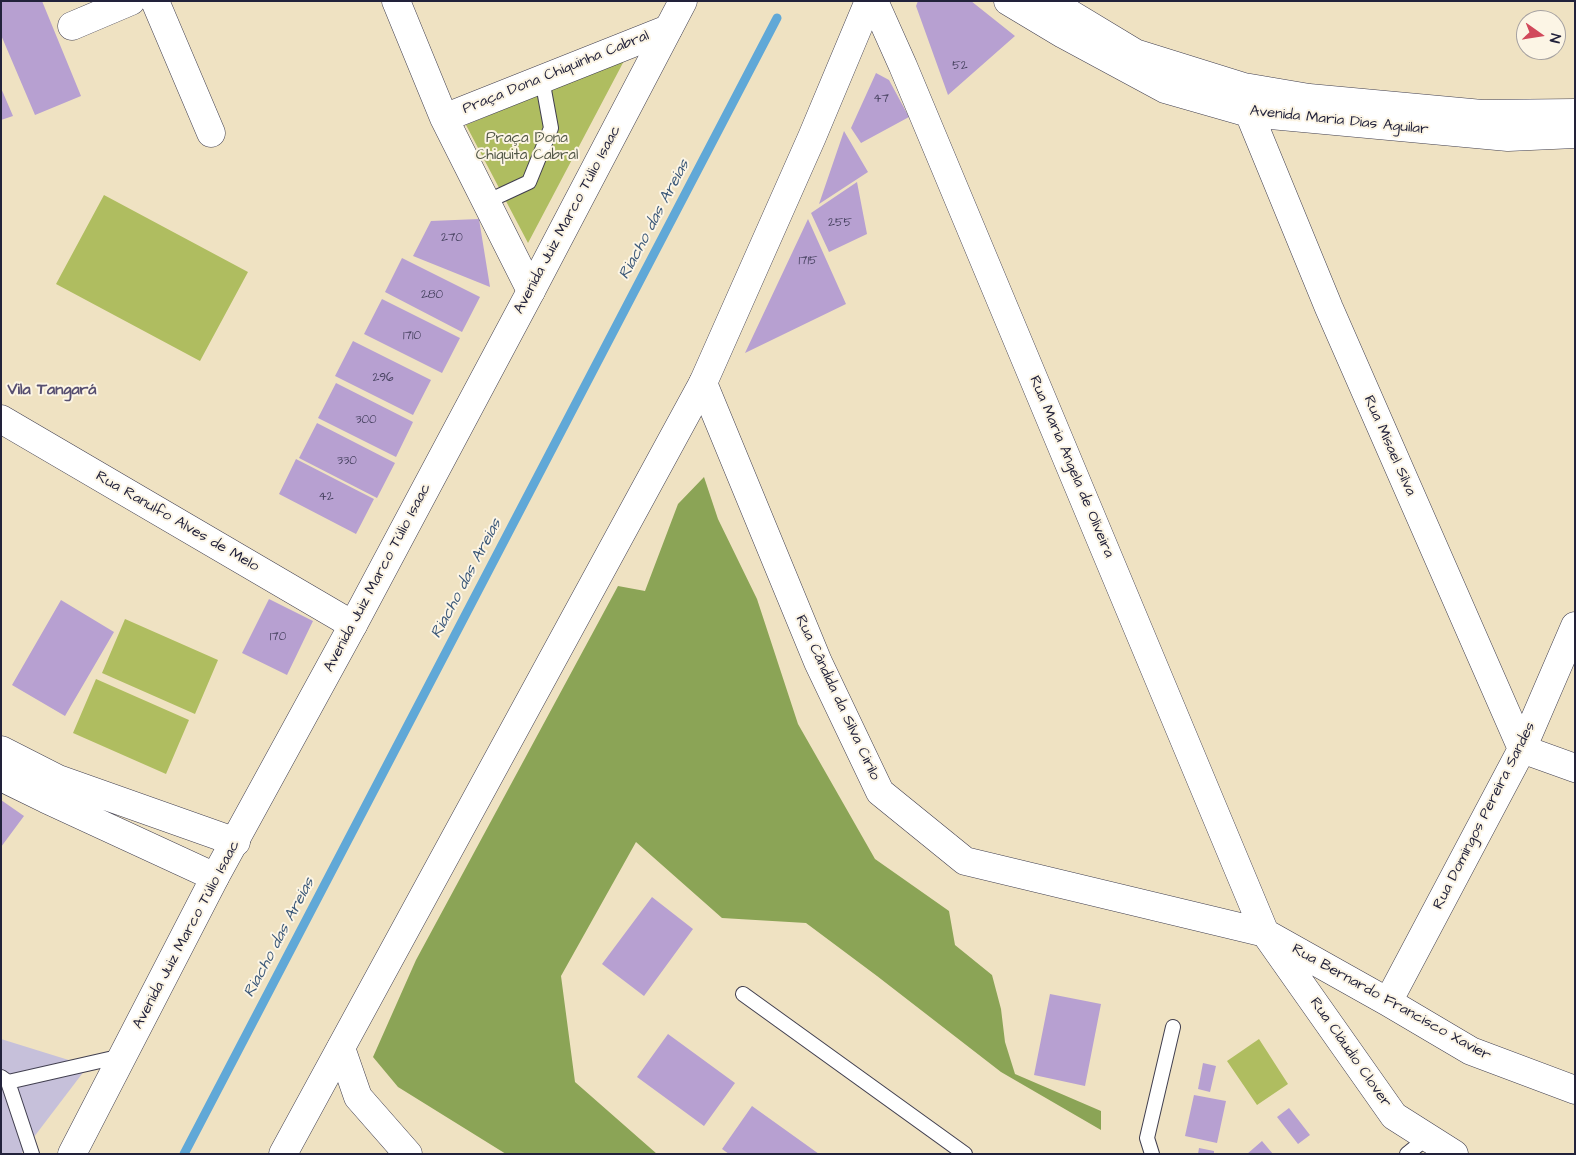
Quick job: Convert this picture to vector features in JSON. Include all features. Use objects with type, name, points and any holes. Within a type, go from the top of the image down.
[{"type":"street","points":[[72,26],[131,1]]},
{"type":"street","points":[[155,1],[211,133]]},
{"type":"street","points":[[396,1],[444,118],[531,291]]},
{"type":"street","name":"Avenida Juiz Marco Túlio Isaac","points":[[72,1154],[215,877],[236,842],[353,626],[683,1]]},
{"type":"street","points":[[283,1154],[704,383],[812,137],[869,1]]},
{"type":"street","name":"Rua Maria Angela de Oliveira","points":[[874,1],[911,84],[1266,933]]},
{"type":"street","name":"Avenida Maria Dias Aguilar","points":[[1008,1],[1247,100],[1508,137],[1575,134]]},
{"type":"street","name":"Avenida Maria Dias Aguilar","points":[[1049,1],[1068,25]]},
{"type":"street","name":"Praça Dona Chiquinha Cabral","points":[[444,118],[668,29]]},
{"type":"street","name":"Avenida Maria Dias Aguilar","points":[[1247,100],[1308,98],[1482,114],[1575,113]]},
{"type":"street","name":"Rua Misael Silva","points":[[1247,100],[1329,308],[1522,748]]},
{"type":"street","name":"Rua Cândida da Silva Cirilo","points":[[704,383],[818,662],[880,792],[965,861],[1266,933]]},
{"type":"street","name":"Rua Ranulfo Alves de Melo","points":[[1,419],[353,626]]},
{"type":"street","name":"Rua Domingos Pereira Sandes","points":[[1388,1002],[1522,748],[1575,626]]},
{"type":"street","points":[[1522,748],[1575,768]]},
{"type":"street","points":[[1,750],[58,779],[236,842]]},
{"type":"street","points":[[1,777],[215,877]]},
{"type":"street","name":"Rua Bernardo Francisco Xavier","points":[[1266,933],[1471,1051],[1575,1090]]},
{"type":"street","name":"Rua Cláudio Clover","points":[[1266,933],[1394,1116],[1417,1145],[1454,1154]]},
{"type":"street","points":[[341,1048],[358,1097],[408,1154]]},
{"type":"lane","points":[[486,202],[530,182],[551,128],[542,79]]},
{"type":"lane","points":[[743,994],[965,1154]]},
{"type":"lane","points":[[1152,1154],[1147,1138],[1173,1027]]},
{"type":"lane","points":[[32,1154],[5,1079],[123,1055]]},
{"type":"shaded area","points":[[1,1039],[88,1066],[21,1154],[1,1154]]},
{"type":"green space","name":"Praça Dona Chiquita Cabral","points":[[625,59],[528,243],[466,125]]},
{"type":"green space","points":[[104,195],[248,272],[200,361],[56,284]]},
{"type":"green space","points":[[704,477],[718,519],[757,599],[798,724],[875,859],[949,911],[955,945],[992,975],[1001,1009],[1005,1042],[1015,1074],[1101,1111],[1101,1130],[1001,1072],[806,923],[722,918],[636,842],[561,976],[575,1082],[657,1154],[506,1154],[398,1087],[373,1057],[416,960],[618,586],[645,591],[678,504]]},
{"type":"green space","points":[[125,619],[218,660],[195,714],[102,673]]},
{"type":"green space","points":[[96,679],[189,720],[166,774],[73,733]]},
{"type":"green space","points":[[1259,1039],[1288,1084],[1257,1105],[1227,1061]]},
{"type":"building","points":[[1,1],[42,1],[81,96],[35,115],[1,35]]},
{"type":"building","points":[[918,1],[971,1],[1015,36],[948,95],[916,6]]},
{"type":"building","points":[[876,73],[889,80],[909,117],[861,143],[851,128]]},
{"type":"building","points":[[1,88],[13,116],[1,120]]},
{"type":"building","points":[[844,131],[868,172],[819,204]]},
{"type":"building","points":[[857,182],[867,234],[829,252],[811,213]]},
{"type":"building","points":[[479,219],[490,287],[413,256],[431,221]]},
{"type":"building","points":[[808,219],[846,304],[745,353]]},
{"type":"building","points":[[402,258],[480,297],[462,332],[385,292]]},
{"type":"building","points":[[382,299],[460,338],[442,373],[364,334]]},
{"type":"building","points":[[353,341],[431,380],[413,415],[335,376]]},
{"type":"building","points":[[336,383],[413,422],[396,457],[318,418]]},
{"type":"building","points":[[317,423],[395,463],[377,498],[299,458]]},
{"type":"building","points":[[296,459],[374,499],[356,534],[279,494]]},
{"type":"building","points":[[269,599],[313,621],[287,675],[242,653]]},
{"type":"building","points":[[61,600],[114,632],[65,716],[12,685]]},
{"type":"building","points":[[1,800],[24,816],[1,847]]},
{"type":"building","points":[[652,897],[693,929],[644,996],[602,964]]},
{"type":"building","points":[[1050,994],[1101,1004],[1085,1086],[1034,1075]]},
{"type":"building","points":[[668,1034],[735,1083],[704,1126],[637,1077]]},
{"type":"building","points":[[1203,1063],[1216,1066],[1210,1092],[1198,1089]]},
{"type":"building","points":[[1194,1095],[1226,1101],[1217,1143],[1185,1136]]},
{"type":"building","points":[[752,1106],[819,1154],[729,1154],[722,1149]]},
{"type":"building","points":[[1289,1108],[1310,1135],[1298,1144],[1277,1117]]},
{"type":"building","points":[[1262,1141],[1273,1154],[1247,1154]]},
{"type":"building","points":[[1199,1148],[1214,1151],[1214,1154],[1198,1154]]},
{"type":"waterway","name":"Riacho das Areias","points":[[184,1154],[777,18]]},
{"type":"district","name":"Vila Tangará","points":[[52,391]]}]
